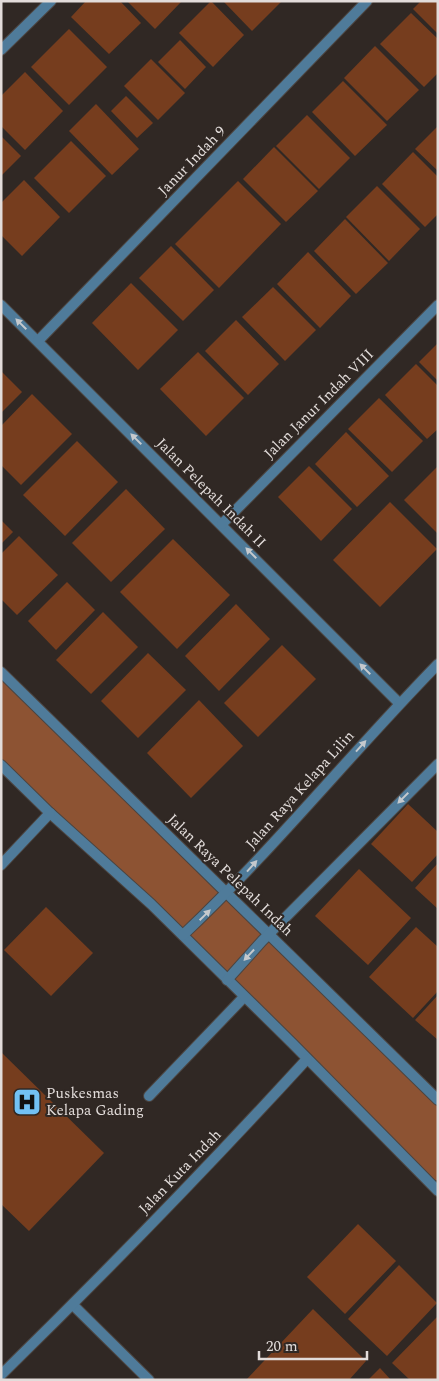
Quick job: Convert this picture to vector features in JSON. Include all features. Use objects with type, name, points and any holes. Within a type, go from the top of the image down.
[{"type":"street","points":[[1,50],[51,1]]},
{"type":"street","name":"Janur Indah 9","points":[[38,341],[367,1]]},
{"type":"street","name":"Jalan Pelepah Indah II","points":[[1,304],[400,703]]},
{"type":"street","name":"Jalan Janur Indah VIII","points":[[222,524],[438,305]]},
{"type":"street","name":"Jalan Raya Kelapa Lilin","points":[[187,932],[227,893],[400,703],[438,664]]},
{"type":"street","name":"Jalan Raya Pelepah Indah","points":[[1,672],[227,893],[265,938],[438,1100]]},
{"type":"street","points":[[227,980],[265,938],[438,764]]},
{"type":"street","points":[[1,766],[151,904],[187,932],[227,980],[438,1191]]},
{"type":"street","points":[[1,865],[50,813]]},
{"type":"street","points":[[149,1096],[244,997]]},
{"type":"street","name":"Jalan Kuta Indah","points":[[1,1375],[73,1305],[205,1170],[307,1059]]},
{"type":"street","points":[[73,1305],[149,1380]]},
{"type":"building","points":[[86,1],[120,1],[141,23],[109,54],[71,17]]},
{"type":"building","points":[[127,1],[182,1],[155,29]]},
{"type":"building","points":[[211,1],[244,35],[213,67],[179,33]]},
{"type":"building","points":[[223,1],[282,1],[252,31]]},
{"type":"building","points":[[421,1],[438,1],[438,34],[413,9]]},
{"type":"building","points":[[411,13],[438,39],[438,73],[424,87],[380,44]]},
{"type":"building","points":[[69,29],[107,67],[69,105],[31,67]]},
{"type":"building","points":[[180,40],[206,67],[185,89],[158,62]]},
{"type":"building","points":[[375,46],[419,90],[387,121],[344,78]]},
{"type":"building","points":[[151,59],[185,93],[158,120],[124,86]]},
{"type":"building","points":[[25,72],[63,111],[25,150],[1,126],[1,96]]},
{"type":"building","points":[[343,81],[387,125],[355,156],[312,112]]},
{"type":"building","points":[[126,96],[153,123],[137,138],[111,111]]},
{"type":"building","points":[[96,104],[139,149],[112,175],[69,131]]},
{"type":"building","points":[[307,115],[350,158],[319,189],[276,146]]},
{"type":"building","points":[[438,126],[438,171],[415,149]]},
{"type":"building","points":[[1,136],[21,156],[1,176]]},
{"type":"building","points":[[71,141],[106,176],[69,213],[34,178]]},
{"type":"building","points":[[274,147],[318,191],[286,222],[243,179]]},
{"type":"building","points":[[413,152],[438,177],[438,214],[425,227],[382,184]]},
{"type":"building","points":[[24,180],[60,217],[22,256],[1,235],[1,203]]},
{"type":"building","points":[[238,181],[281,224],[219,288],[175,244]]},
{"type":"building","points":[[377,186],[420,229],[389,261],[346,217]]},
{"type":"building","points":[[345,219],[388,263],[356,294],[314,251]]},
{"type":"building","points":[[171,246],[214,290],[183,321],[139,278]]},
{"type":"building","points":[[308,252],[351,296],[320,328],[277,284]]},
{"type":"building","points":[[131,283],[178,330],[138,370],[92,323]]},
{"type":"building","points":[[273,287],[316,330],[285,361],[242,317]]},
{"type":"building","points":[[236,320],[279,364],[248,395],[205,351]]},
{"type":"building","points":[[438,343],[438,381],[419,362]]},
{"type":"building","points":[[198,352],[244,398],[206,436],[160,389]]},
{"type":"building","points":[[416,364],[438,386],[438,429],[427,439],[385,395]]},
{"type":"building","points":[[1,371],[22,392],[1,413]]},
{"type":"building","points":[[32,394],[72,434],[21,485],[1,465],[1,426]]},
{"type":"building","points":[[379,398],[423,441],[392,472],[348,429]]},
{"type":"building","points":[[346,432],[389,476],[357,507],[315,464]]},
{"type":"building","points":[[77,441],[118,482],[65,536],[23,495]]},
{"type":"building","points":[[309,466],[352,509],[321,541],[278,497]]},
{"type":"building","points":[[438,466],[438,534],[404,500]]},
{"type":"building","points":[[126,489],[165,529],[111,582],[72,543]]},
{"type":"building","points":[[390,502],[437,549],[380,607],[333,560]]},
{"type":"building","points":[[1,520],[13,532],[1,544]]},
{"type":"building","points":[[19,536],[58,575],[17,615],[1,599],[1,554]]},
{"type":"building","points":[[173,539],[230,595],[177,649],[120,592]]},
{"type":"building","points":[[67,582],[95,610],[56,650],[28,621]]},
{"type":"building","points":[[236,604],[270,639],[219,691],[185,656]]},
{"type":"building","points":[[103,612],[138,647],[91,694],[56,660]]},
{"type":"building","points":[[282,645],[316,679],[258,737],[224,703]]},
{"type":"building","points":[[148,653],[186,690],[138,738],[101,701]]},
{"type":"building","points":[[199,700],[243,746],[191,798],[147,753]]},
{"type":"building","points":[[408,804],[438,832],[438,854],[412,882],[371,844]]},
{"type":"building","points":[[438,863],[438,909],[415,888]]},
{"type":"building","points":[[359,869],[411,918],[368,965],[315,916]]},
{"type":"building","points":[[46,907],[93,953],[51,996],[4,950]]},
{"type":"building","points":[[416,927],[438,947],[438,991],[413,1018],[369,977]]},
{"type":"building","points":[[438,995],[438,1040],[415,1020]]},
{"type":"building","name":"Puskesmas Kelapa Gading","points":[[1,1052],[104,1153],[29,1231],[1,1204]]},
{"type":"building","points":[[358,1224],[396,1261],[345,1314],[307,1277]]},
{"type":"building","points":[[399,1265],[437,1303],[387,1356],[348,1319]]},
{"type":"building","points":[[313,1309],[366,1361],[349,1380],[246,1380]]},
{"type":"building","points":[[438,1316],[438,1380],[410,1380],[392,1363]]},
{"type":"building","points":[[380,1368],[391,1380],[368,1380]]},
{"type":"waterway","points":[[1,713],[438,1148]]},
{"type":"place","name":"Puskesmas Kelapa Gading","points":[[27,1102]]}]
